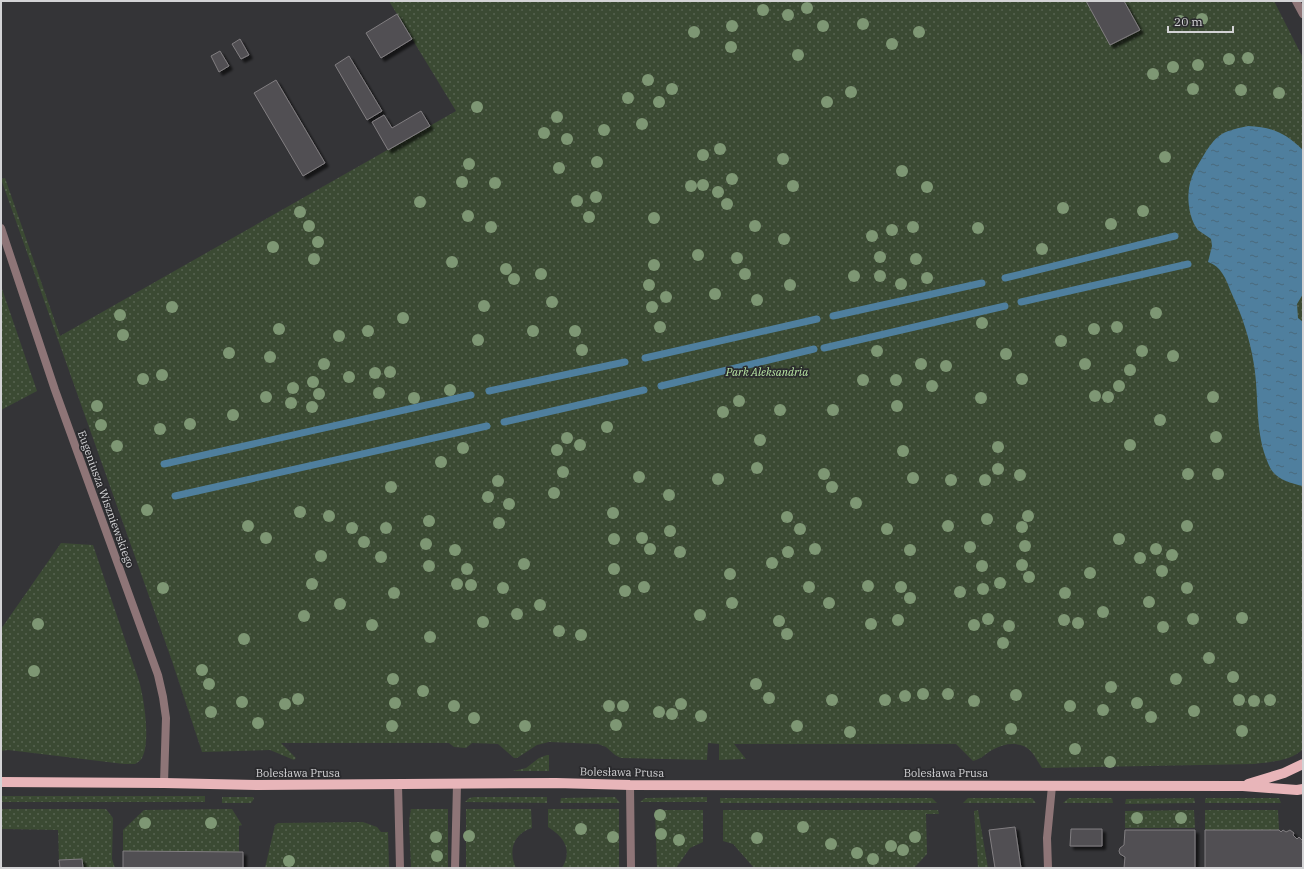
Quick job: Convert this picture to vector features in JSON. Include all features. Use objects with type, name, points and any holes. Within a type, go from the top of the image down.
[{"type":"main road","name":"Bolesława Prusa","points":[[1243,786],[1284,773],[1303,764]]},
{"type":"main road","name":"Bolesława Prusa","points":[[1,782],[260,785],[938,784],[1052,786],[1243,786],[1297,790],[1303,789]]},
{"type":"street","points":[[1296,1],[1303,14]]},
{"type":"street","name":"Eugeniusza Wiszniewskiego","points":[[1,228],[55,390],[158,675],[166,718],[164,783]]},
{"type":"street","points":[[398,784],[400,868]]},
{"type":"street","points":[[455,868],[457,784]]},
{"type":"street","points":[[630,784],[631,868]]},
{"type":"street","points":[[1048,868],[1047,838],[1052,786]]},
{"type":"green space","name":"Park Aleksandria","points":[[389,1],[1274,1],[1303,58],[1303,749],[1287,758],[1273,762],[1254,764],[1042,768],[1027,748],[1018,744],[1005,745],[996,748],[979,759],[973,761],[956,744],[734,744],[746,759],[719,760],[719,744],[708,743],[707,760],[621,758],[606,747],[598,744],[549,742],[537,745],[517,758],[514,758],[498,744],[472,743],[466,748],[454,747],[449,743],[281,743],[296,758],[294,760],[270,750],[202,752],[172,661],[1,179],[5,178],[60,336],[456,111]]},
{"type":"green space","points":[[1,286],[37,391],[1,410]]},
{"type":"green space","points":[[61,543],[93,545],[139,681],[145,709],[146,742],[145,751],[142,758],[135,764],[124,764],[8,750],[1,751],[1,629]]},
{"type":"green space","points":[[549,755],[549,771],[513,771],[526,768],[539,758]]},
{"type":"green space","points":[[1,796],[205,796],[205,802],[1,802]]},
{"type":"green space","points":[[222,797],[253,797],[254,799],[251,803],[222,803]]},
{"type":"green space","points":[[547,797],[547,803],[465,802],[469,798]]},
{"type":"green space","points":[[615,797],[620,803],[560,803],[561,798]]},
{"type":"green space","points":[[707,797],[707,802],[640,802],[645,798]]},
{"type":"green space","points":[[720,798],[932,798],[937,803],[720,803]]},
{"type":"green space","points":[[968,798],[1032,798],[1036,803],[963,803]]},
{"type":"green space","points":[[1069,798],[1112,798],[1113,803],[1063,803]]},
{"type":"green space","points":[[1194,798],[1195,803],[1125,804],[1126,799]]},
{"type":"green space","points":[[1206,798],[1279,798],[1281,803],[1205,803]]},
{"type":"green space","points":[[1,809],[106,809],[113,818],[112,859],[115,868],[83,868],[82,859],[59,860],[58,830],[1,829]]},
{"type":"green space","points":[[232,809],[242,825],[239,826],[239,852],[123,851],[123,830],[144,810]]},
{"type":"green space","points":[[411,809],[448,809],[448,868],[411,868],[409,821]]},
{"type":"green space","points":[[466,809],[531,809],[532,828],[520,834],[514,844],[512,855],[516,868],[466,868]]},
{"type":"green space","points":[[548,809],[619,809],[619,868],[562,868],[567,855],[567,850],[565,844],[558,835],[548,827]]},
{"type":"green space","points":[[655,810],[703,810],[703,842],[690,848],[676,868],[657,868]]},
{"type":"green space","points":[[723,810],[938,810],[939,814],[926,814],[927,854],[914,868],[754,868],[733,844],[723,841]]},
{"type":"green space","points":[[978,810],[988,868],[978,868],[974,811]]},
{"type":"green space","points":[[1194,810],[1195,828],[1125,828],[1125,811]]},
{"type":"green space","points":[[1205,810],[1278,810],[1279,830],[1205,830]]},
{"type":"green space","points":[[363,822],[377,827],[381,832],[388,832],[389,868],[265,868],[275,825],[278,823]]},
{"type":"water","points":[[1248,126],[1265,128],[1278,132],[1290,139],[1303,150],[1303,294],[1297,304],[1298,318],[1303,322],[1303,486],[1282,479],[1272,471],[1268,464],[1260,435],[1256,377],[1245,327],[1239,309],[1225,278],[1220,270],[1208,262],[1212,246],[1211,239],[1198,230],[1190,213],[1188,199],[1189,186],[1194,171],[1210,145],[1219,136],[1225,133],[1234,129]]},
{"type":"building","points":[[1086,1],[1124,1],[1140,30],[1110,45]]},
{"type":"building","points":[[397,14],[412,39],[381,58],[366,33]]},
{"type":"building","points":[[240,39],[249,55],[241,59],[232,44]]},
{"type":"building","points":[[220,51],[229,66],[219,72],[211,56]]},
{"type":"building","points":[[349,56],[382,111],[367,120],[335,65]]},
{"type":"building","points":[[276,80],[325,163],[303,176],[254,93]]},
{"type":"building","points":[[421,111],[430,126],[388,150],[372,122],[384,115],[392,128]]},
{"type":"building","points":[[1015,827],[1021,868],[995,868],[989,830]]},
{"type":"building","points":[[1071,829],[1102,829],[1102,846],[1070,846]]},
{"type":"building","points":[[1125,830],[1195,830],[1195,868],[1124,868],[1125,857],[1120,854],[1119,851],[1124,845]]},
{"type":"building","points":[[1205,830],[1279,830],[1281,832],[1283,830],[1286,832],[1290,830],[1294,833],[1293,835],[1297,839],[1299,837],[1303,841],[1303,868],[1205,868]]},
{"type":"building","points":[[123,851],[243,852],[243,868],[123,868]]},
{"type":"building","points":[[82,859],[83,868],[60,868],[59,860]]},
{"type":"waterway","points":[[1005,278],[1175,236]]},
{"type":"waterway","points":[[1021,302],[1188,264]]},
{"type":"waterway","points":[[833,316],[982,283]]},
{"type":"waterway","points":[[824,348],[1005,306]]},
{"type":"waterway","points":[[645,358],[817,319]]},
{"type":"waterway","points":[[661,386],[814,349]]},
{"type":"waterway","points":[[489,391],[625,362]]},
{"type":"waterway","points":[[504,422],[644,390]]},
{"type":"waterway","points":[[164,464],[471,395]]},
{"type":"waterway","points":[[175,496],[487,426]]}]
